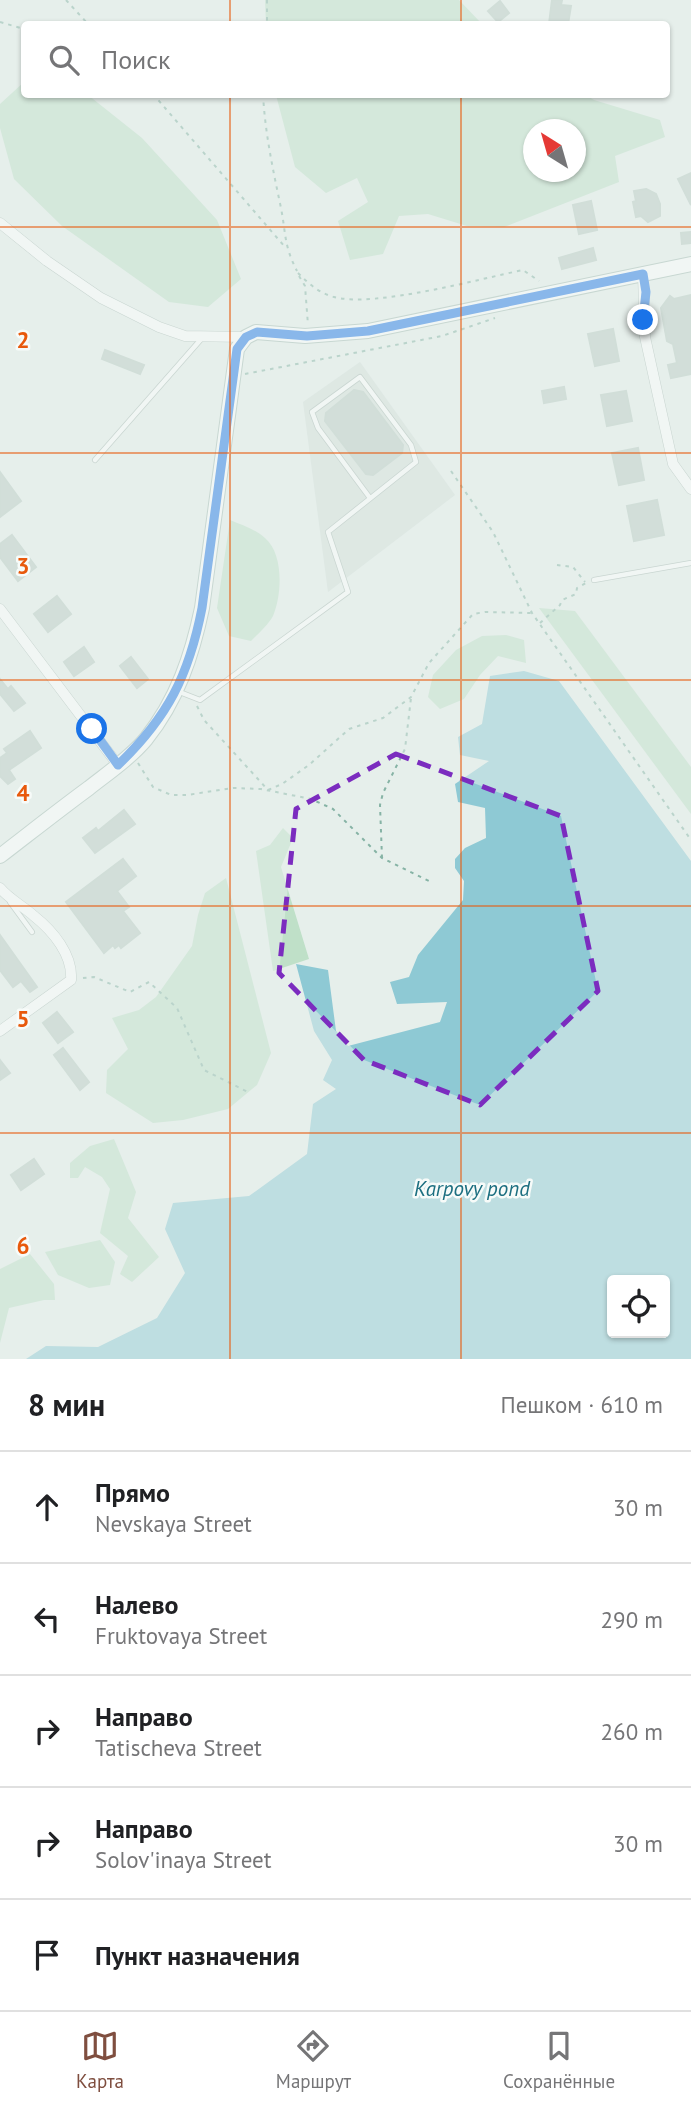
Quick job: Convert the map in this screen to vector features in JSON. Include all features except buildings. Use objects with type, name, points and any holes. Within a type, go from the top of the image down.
[{"type":"street","points":[[0,223],[47,261],[100,298],[159,327],[185,335],[246,337],[257,332],[307,336],[368,331],[691,264]]},
{"type":"street","points":[[643,274],[645,337],[673,464],[691,489]]},
{"type":"street","points":[[0,856],[118,765],[145,740],[185,674],[202,608],[237,349],[246,337]]},
{"type":"street","points":[[0,609],[118,765]]},
{"type":"street","points":[[0,1031],[71,980],[72,967],[64,950],[35,916],[1,890]]},
{"type":"lane","points":[[95,460],[205,335]]},
{"type":"lane","points":[[176,690],[200,700],[348,592],[328,532],[416,462],[411,445],[359,377],[312,412],[318,428],[370,498]]},
{"type":"lane","points":[[594,580],[691,563]]},
{"type":"lane","points":[[1,890],[32,932]]},
{"type":"path","points":[[66,0],[85,21]]},
{"type":"path","points":[[267,0],[267,21]]},
{"type":"path","points":[[0,22],[21,28]]},
{"type":"path","points":[[156,98],[286,248],[304,286],[307,336]]},
{"type":"path","points":[[263,98],[270,159],[286,248]]},
{"type":"path","points":[[298,273],[317,290],[344,299],[376,299],[523,270],[543,284]]},
{"type":"path","points":[[244,375],[442,336],[494,318]]},
{"type":"path","points":[[451,471],[493,531],[539,624],[691,840]]},
{"type":"path","points":[[557,565],[573,567],[586,583]]},
{"type":"path","points":[[539,624],[562,600],[576,594],[577,588],[594,580]]},
{"type":"path","points":[[382,858],[380,805],[383,793],[405,749],[411,697],[429,663],[473,614],[532,613]]},
{"type":"path","points":[[193,697],[204,720],[268,790]]},
{"type":"path","points":[[268,790],[282,784],[309,765],[349,729],[383,718],[411,697]]},
{"type":"path","points":[[137,760],[153,787],[171,794],[187,795],[233,788],[268,790],[311,799],[333,809],[382,858],[429,881]]},
{"type":"path","points":[[71,980],[94,976],[130,992],[149,982],[177,1008],[204,1070],[248,1092]]},
{"type":"highlighted area","points":[[396,754],[561,816],[598,991],[480,1105],[364,1060],[279,973],[296,809]]},
{"type":"shaded area","points":[[360,362],[455,495],[328,592],[303,402]]},
{"type":"green space","points":[[265,0],[459,0],[479,21],[266,21]]},
{"type":"green space","points":[[21,85],[21,98],[92,98],[142,138],[217,220],[241,279],[208,307],[169,302],[62,226],[14,179],[0,128],[0,104]]},
{"type":"green space","points":[[277,98],[591,98],[660,120],[665,137],[615,156],[619,182],[504,227],[467,226],[428,214],[399,216],[383,254],[350,260],[338,221],[368,202],[357,178],[326,193],[295,167]]},
{"type":"green space","points":[[230,520],[265,538],[276,554],[280,575],[273,616],[251,641],[229,636],[217,608]]},
{"type":"green space","points":[[539,608],[575,611],[691,767],[691,814]]},
{"type":"green space","points":[[506,635],[524,640],[526,663],[498,656],[480,675],[464,699],[440,709],[428,697],[433,675],[456,650],[482,636]]},
{"type":"green space","points":[[283,828],[293,838],[281,867],[309,959],[273,971],[256,851],[270,845]]},
{"type":"green space","points":[[226,878],[271,1053],[257,1085],[228,1109],[183,1120],[153,1123],[106,1093],[107,1070],[128,1049],[112,1018],[139,1010],[156,997],[192,946],[205,893]]},
{"type":"green space","points":[[114,1139],[136,1192],[128,1218],[159,1257],[132,1282],[120,1274],[128,1256],[100,1233],[110,1189],[102,1177],[85,1167],[78,1178],[70,1178],[70,1163],[90,1146]]},
{"type":"green space","points":[[100,1240],[115,1262],[110,1285],[89,1288],[58,1275],[45,1252]]},
{"type":"green space","points":[[30,1254],[54,1284],[55,1300],[9,1308],[0,1343],[0,1269]]},
{"type":"water","name":"Karpovy pond","points":[[524,671],[559,681],[691,861],[691,1359],[26,1359],[46,1346],[98,1347],[157,1318],[185,1273],[165,1229],[173,1203],[249,1196],[307,1154],[313,1104],[336,1089],[323,1080],[332,1060],[314,1031],[296,964],[328,970],[336,1031],[348,1046],[440,1022],[447,1002],[397,1004],[390,982],[409,977],[418,955],[463,900],[464,881],[455,868],[455,859],[465,848],[486,838],[485,808],[458,802],[455,784],[489,761],[460,755],[458,737],[482,724],[490,676]]},
{"type":"route","points":[[92,729],[118,765],[145,740],[185,674],[202,608],[237,349],[246,337],[257,332],[307,336],[368,331],[643,274],[646,292],[643,320]]}]
